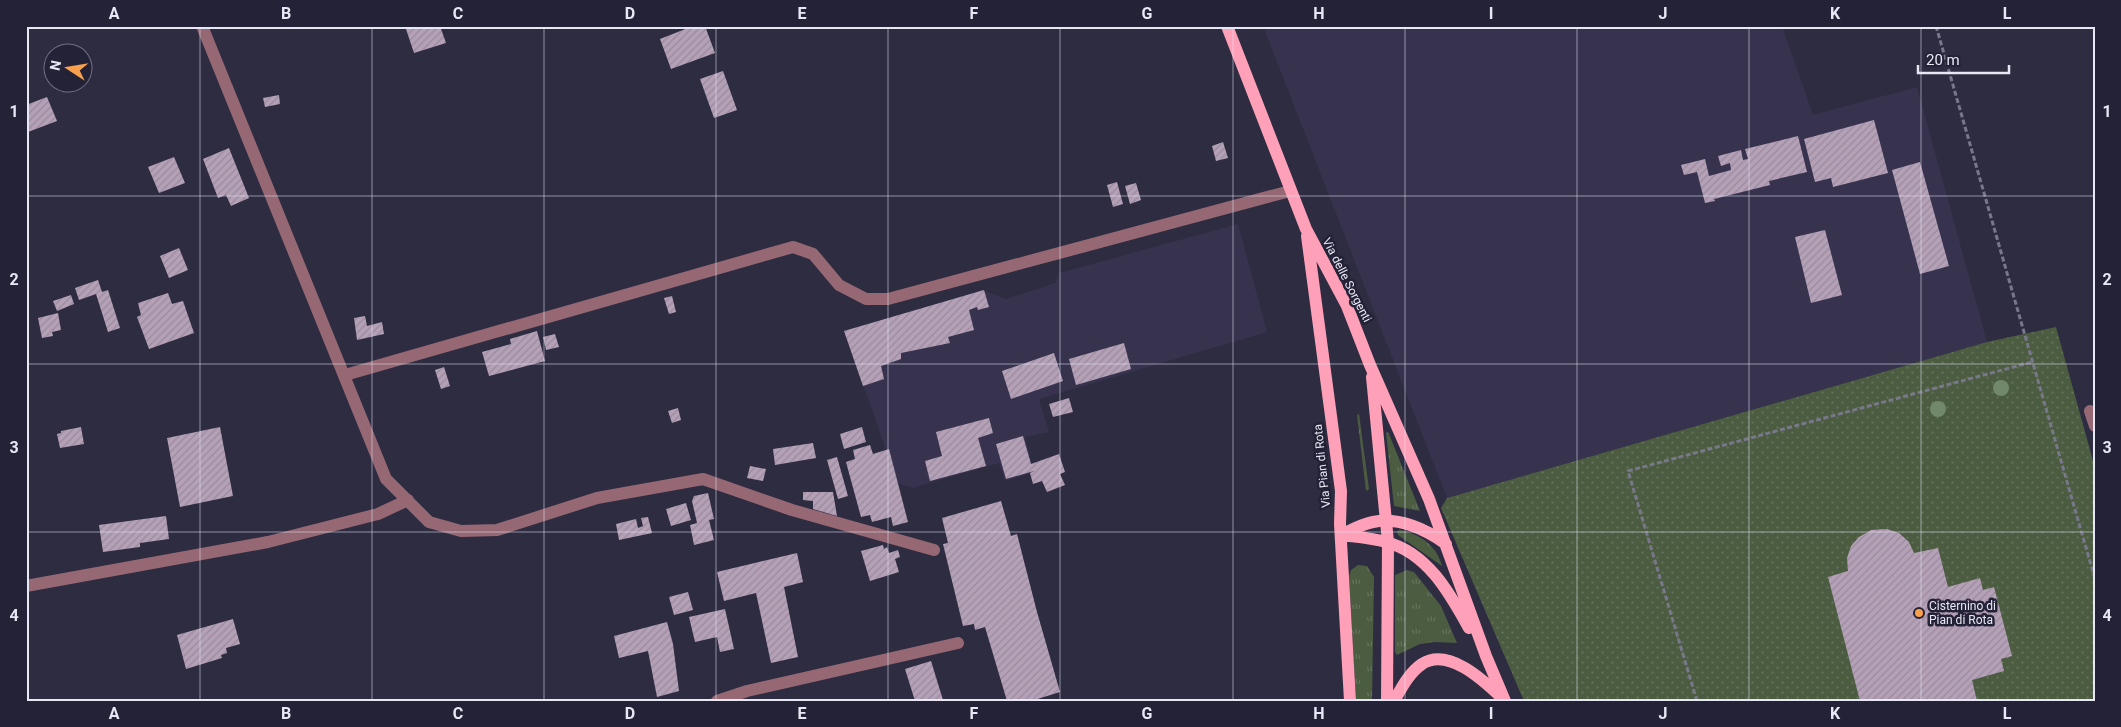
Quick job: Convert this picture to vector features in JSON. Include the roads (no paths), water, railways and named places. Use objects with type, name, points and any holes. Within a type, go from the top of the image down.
[{"type":"main road","name":"Via delle Sorgenti","points":[[1227,26],[1306,229],[1348,306],[1370,365],[1429,499],[1504,700]]},
{"type":"main road","name":"Via Pian di Rota","points":[[1306,229],[1341,491],[1341,535],[1350,701]]},
{"type":"main road","points":[[1370,365],[1388,542],[1387,701]]},
{"type":"main road","points":[[1341,535],[1373,522],[1400,523],[1430,532],[1446,544]]},
{"type":"main road","name":"Via delle Sorgenti","points":[[1341,535],[1388,542],[1420,560],[1431,570],[1451,596],[1486,656]]},
{"type":"main road","points":[[1394,701],[1405,681],[1415,670],[1423,664],[1435,660],[1447,661],[1469,669],[1504,700]]},
{"type":"lane","points":[[202,26],[386,479],[429,522],[461,531],[497,530],[597,498],[703,479],[792,510],[934,550]]},
{"type":"lane","points":[[345,375],[793,247],[813,254],[839,286],[866,299],[888,299],[1290,191]]},
{"type":"lane","points":[[2090,411],[2095,426]]},
{"type":"lane","points":[[26,586],[268,542],[378,514],[408,500]]},
{"type":"lane","points":[[717,701],[747,691],[958,643]]},
{"type":"place","name":"Cisternino di Pian di Rota","points":[[1919,613]]}]
